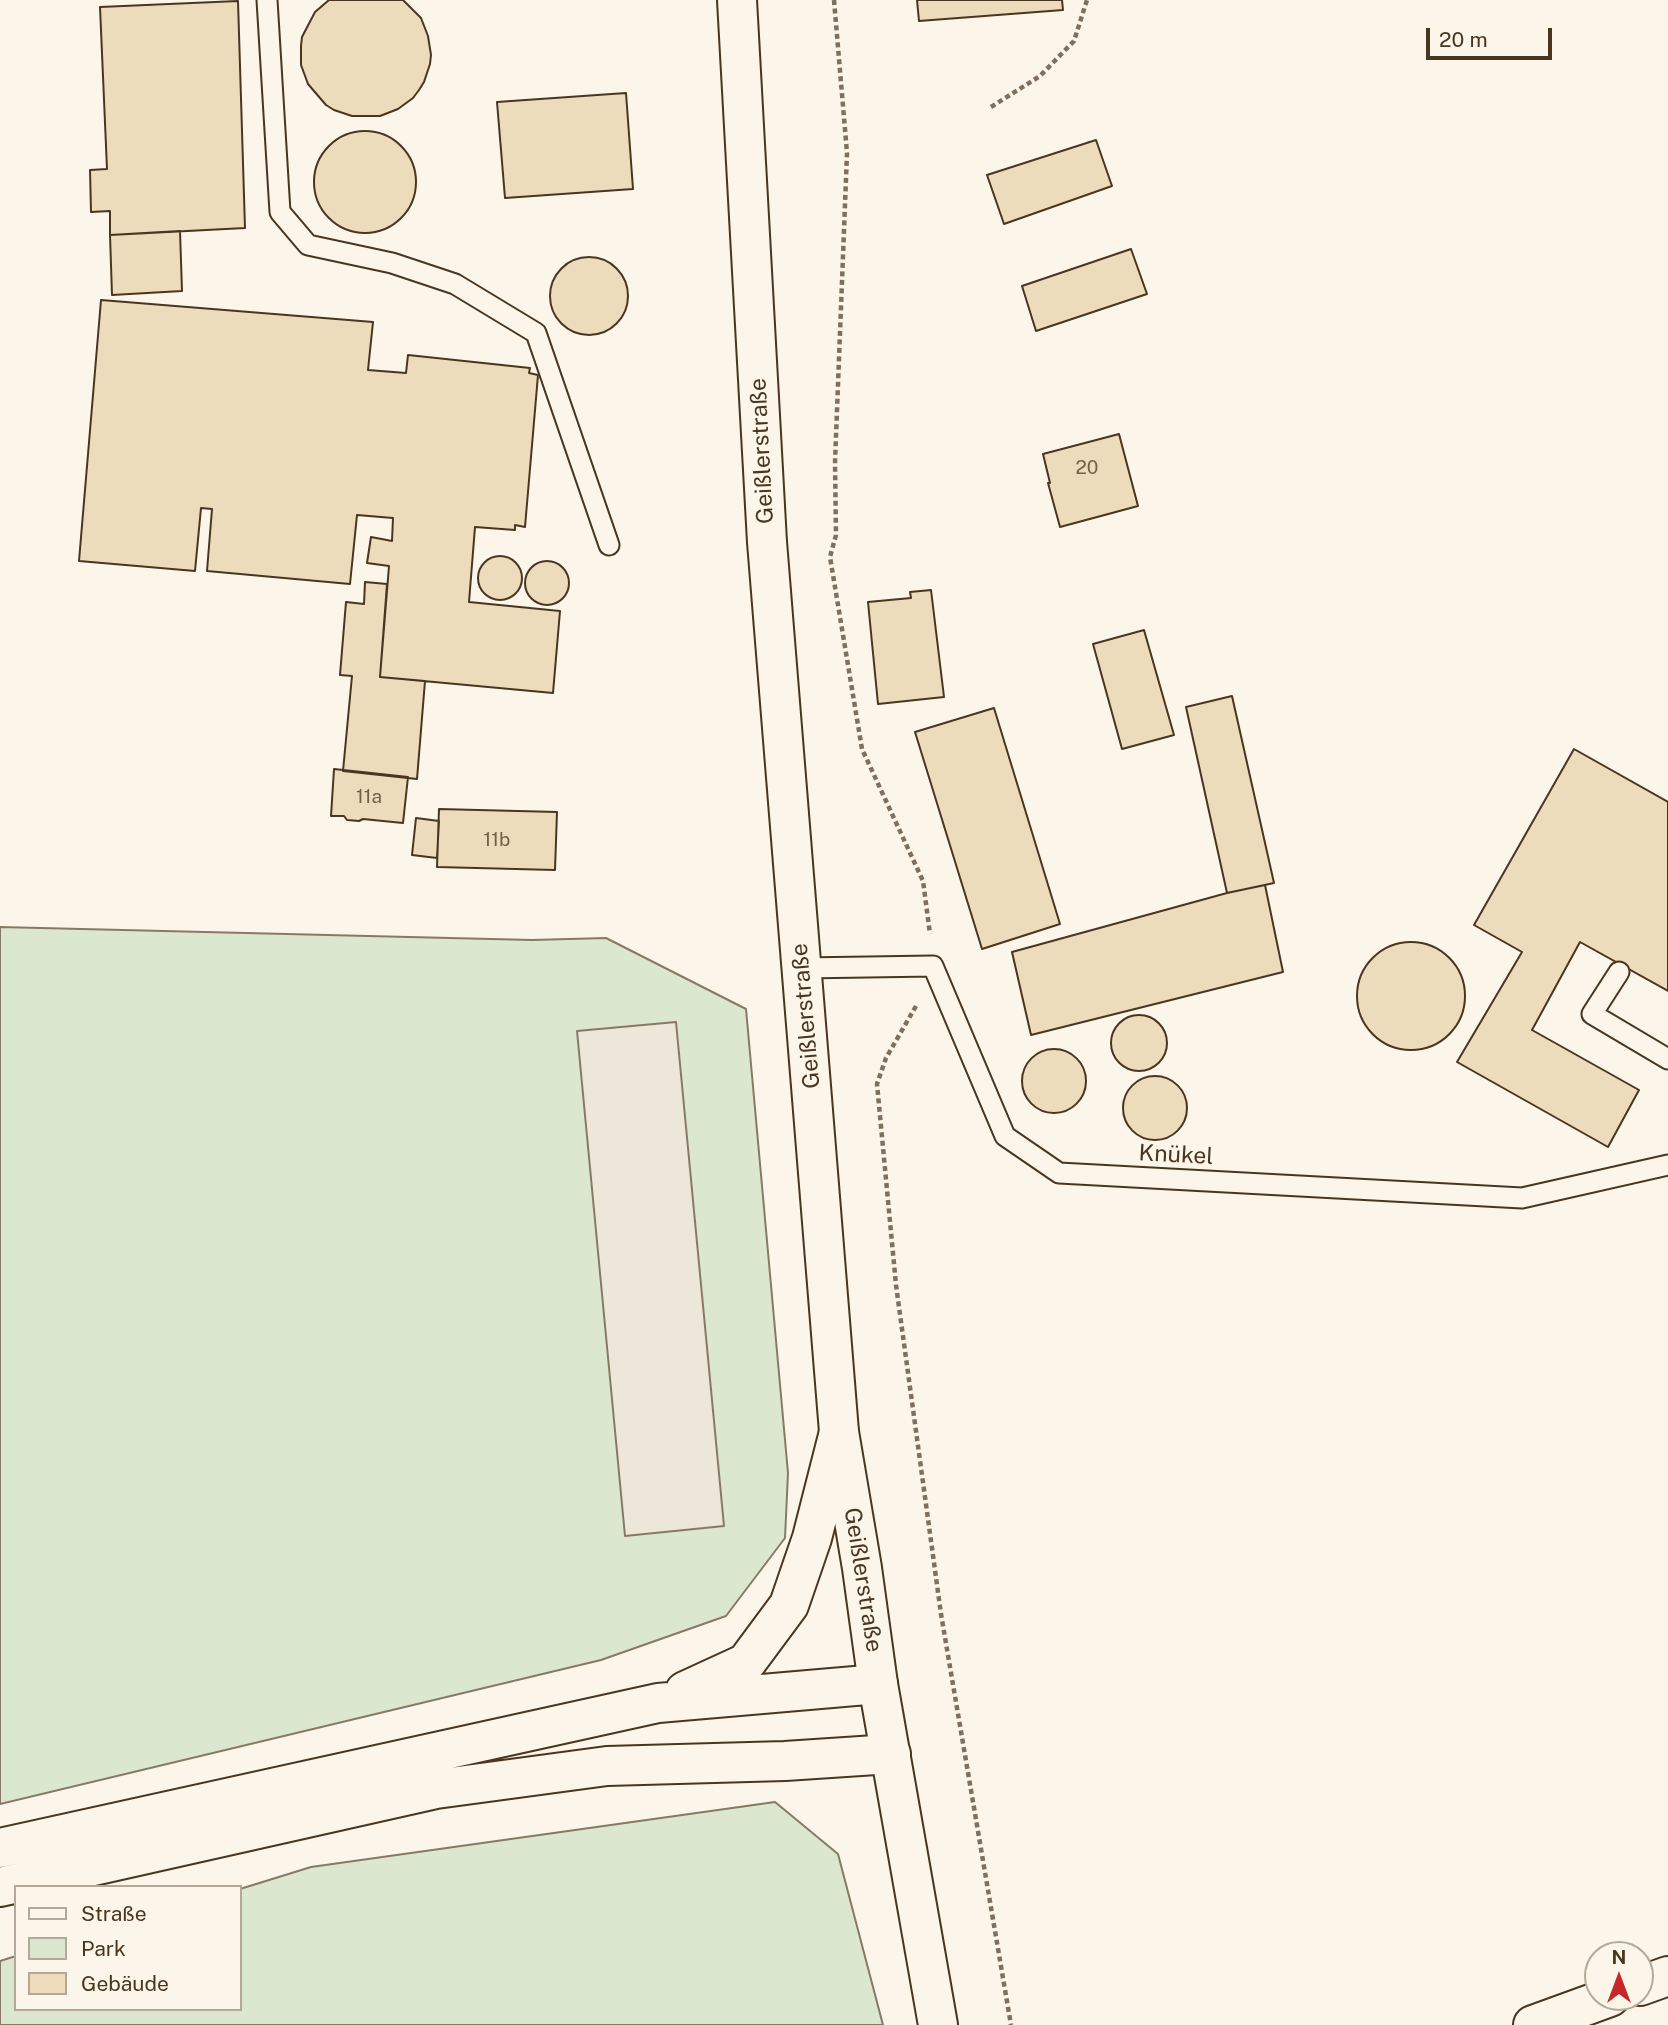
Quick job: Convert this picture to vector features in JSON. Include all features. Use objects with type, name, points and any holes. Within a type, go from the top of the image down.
[{"type":"main road","name":"Geißlerstraße","points":[[737,0],[767,542],[839,1432],[878,1684],[938,2025]]},
{"type":"main road","points":[[658,1703],[746,1663],[789,1605],[812,1538],[839,1432]]},
{"type":"main road","points":[[0,1848],[658,1703],[878,1684]]},
{"type":"main road","points":[[0,1887],[436,1790],[607,1766],[785,1761],[891,1754]]},
{"type":"main road","points":[[1533,2025],[1584,2006]]},
{"type":"lane","points":[[267,0],[280,212],[308,244],[392,263],[455,284],[536,333],[609,545]]},
{"type":"lane","points":[[802,968],[933,965]]},
{"type":"lane","name":"Knükel","points":[[933,965],[1005,1136],[1059,1173],[1522,1198],[1668,1165]]},
{"type":"lane","points":[[1619,972],[1592,1014],[1668,1059]]},
{"type":"path","points":[[834,0],[847,153],[835,462],[835,535],[830,557],[862,748],[923,881],[933,965],[912,1015],[886,1058],[877,1084],[896,1285],[942,1614],[1011,2025]]},
{"type":"path","points":[[991,107],[1040,76],[1074,41],[1087,0]]},
{"type":"green space","points":[[0,927],[532,940],[606,938],[746,1009],[788,1473],[785,1538],[726,1616],[601,1660],[0,1804]]},
{"type":"green space","points":[[775,1802],[838,1854],[883,2025],[0,2025],[0,1961],[14,1957],[14,2011],[242,2011],[242,1888],[311,1867]]},
{"type":"shaded area","points":[[676,1022],[724,1526],[625,1536],[577,1031]]},
{"type":"building","points":[[329,0],[403,0],[421,18],[431,55],[424,82],[413,98],[398,109],[380,116],[352,116],[326,105],[308,84],[301,65],[302,37],[315,12]]},
{"type":"building","points":[[917,0],[1062,0],[1063,10],[919,21]]},
{"type":"building","points":[[238,1],[245,228],[110,235],[110,211],[91,212],[90,170],[107,169],[100,7]]},
{"type":"building","points":[[626,93],[633,189],[505,198],[497,102]]},
{"type":"building","points":[[365,131],[384,135],[401,146],[412,163],[416,182],[412,201],[401,218],[384,229],[365,233],[346,229],[329,218],[318,201],[314,182],[318,163],[329,146],[346,135]]},
{"type":"building","points":[[1096,140],[1112,186],[1004,224],[987,175]]},
{"type":"building","points":[[180,231],[182,291],[112,295],[110,235]]},
{"type":"building","points":[[1131,249],[1147,294],[1036,331],[1022,286]]},
{"type":"building","points":[[589,257],[604,260],[617,268],[625,281],[628,296],[625,311],[617,324],[604,332],[589,335],[574,332],[561,324],[553,311],[550,296],[553,281],[561,268],[574,260]]},
{"type":"building","points":[[101,300],[373,322],[368,370],[406,373],[408,355],[530,368],[529,373],[538,375],[525,527],[515,525],[515,530],[475,527],[469,602],[560,611],[553,693],[380,677],[389,566],[367,563],[371,537],[392,541],[393,518],[357,515],[350,584],[207,571],[212,509],[201,508],[195,571],[79,561]]},
{"type":"building","points":[[1119,434],[1138,506],[1060,527],[1043,454]]},
{"type":"building","points":[[500,556],[515,563],[522,578],[515,593],[500,600],[485,593],[478,578],[485,563]]},
{"type":"building","points":[[547,561],[562,568],[569,583],[562,598],[547,605],[532,598],[525,583],[532,568]]},
{"type":"building","points":[[365,582],[387,584],[380,677],[425,681],[417,779],[343,771],[352,676],[340,675],[346,602],[364,604]]},
{"type":"building","points":[[931,590],[944,697],[878,704],[868,602],[911,598],[910,592]]},
{"type":"building","points":[[1144,630],[1174,735],[1122,749],[1093,644]]},
{"type":"building","points":[[1232,696],[1274,883],[1227,893],[1186,707]]},
{"type":"building","points":[[994,708],[1060,924],[982,949],[915,732]]},
{"type":"building","points":[[1574,749],[1668,802],[1668,991],[1580,942],[1532,1030],[1639,1090],[1608,1147],[1457,1062],[1522,952],[1474,925]]},
{"type":"building","points":[[334,769],[408,777],[403,823],[347,820],[344,816],[331,816]]},
{"type":"building","points":[[439,809],[557,812],[555,870],[437,867]]},
{"type":"building","points":[[416,818],[439,821],[437,858],[412,855]]},
{"type":"building","points":[[1265,885],[1283,972],[1031,1035],[1012,952]]},
{"type":"building","points":[[1411,942],[1432,946],[1449,958],[1461,975],[1465,996],[1461,1017],[1449,1034],[1432,1046],[1411,1050],[1390,1046],[1373,1034],[1361,1017],[1357,996],[1361,975],[1373,958],[1390,946]]},
{"type":"building","points":[[1139,1015],[1154,1020],[1162,1028],[1167,1043],[1162,1058],[1154,1066],[1139,1071],[1124,1066],[1116,1058],[1111,1043],[1116,1028],[1124,1020]]},
{"type":"building","points":[[1054,1049],[1077,1058],[1086,1081],[1077,1104],[1054,1113],[1031,1104],[1022,1081],[1031,1058]]},
{"type":"building","points":[[1149,1076],[1161,1076],[1178,1085],[1185,1096],[1185,1120],[1178,1131],[1161,1140],[1149,1140],[1137,1135],[1128,1126],[1123,1114],[1123,1102],[1128,1090],[1137,1081]]}]
